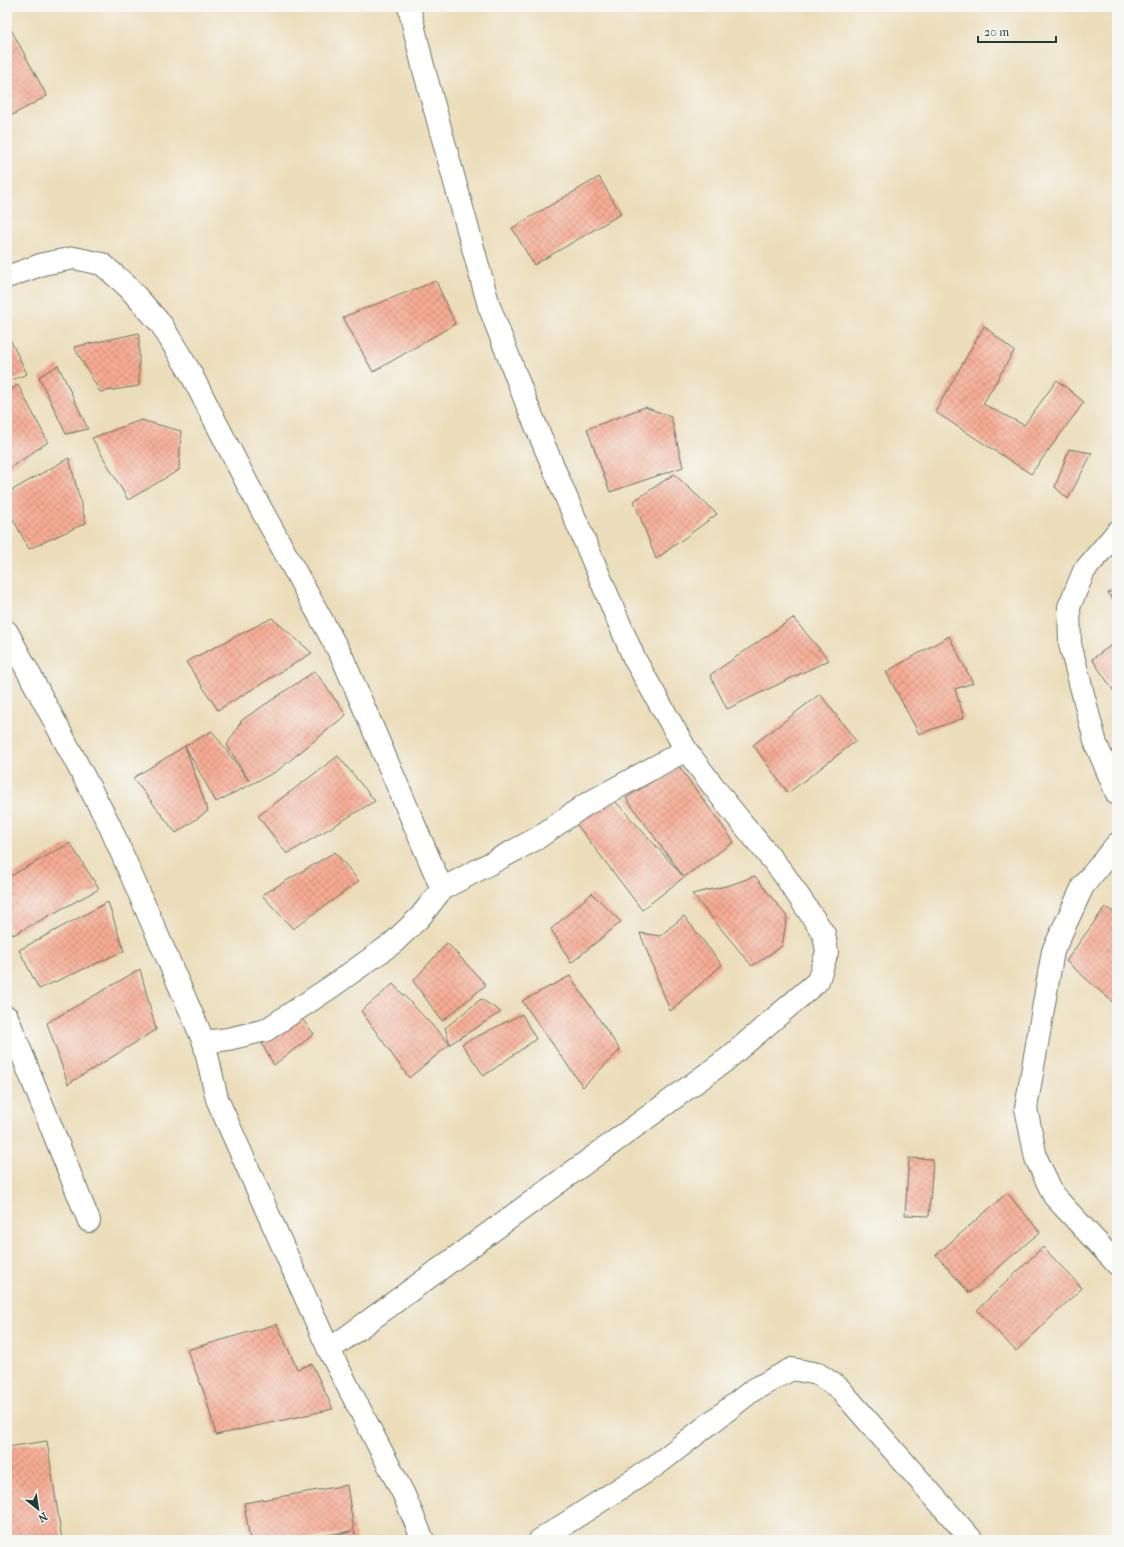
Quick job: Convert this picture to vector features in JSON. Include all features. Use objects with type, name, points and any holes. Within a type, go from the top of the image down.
[{"type":"street","points":[[329,1350],[726,1060],[818,981],[827,952],[824,934],[783,873],[726,803],[686,750],[634,658],[528,407],[489,306],[423,66],[409,7]]},
{"type":"street","points":[[7,276],[43,264],[74,258],[102,264],[127,286],[160,324],[190,372],[248,485],[343,658],[442,889]]},
{"type":"street","points":[[1117,532],[1084,570],[1069,607],[1070,644],[1096,744],[1117,794]]},
{"type":"street","points":[[7,632],[109,824],[204,1042],[217,1099],[329,1350],[404,1494],[423,1540]]},
{"type":"street","points":[[204,1042],[228,1039],[266,1030],[331,987],[393,943],[420,916],[442,889],[536,839],[585,805],[686,750]]},
{"type":"street","points":[[1117,844],[1083,886],[1054,951],[1026,1108],[1036,1158],[1054,1196],[1117,1264]]},
{"type":"street","points":[[7,1017],[88,1221]]},
{"type":"street","points":[[540,1540],[655,1466],[753,1390],[792,1369],[818,1374],[839,1388],[972,1540]]},
{"type":"building","points":[[7,22],[47,96],[7,118]]},
{"type":"building","points":[[599,177],[621,214],[534,265],[512,228]]},
{"type":"building","points":[[436,281],[455,324],[373,372],[343,317]]},
{"type":"building","points":[[984,326],[1014,351],[983,404],[1024,425],[1057,380],[1084,402],[1031,474],[935,412]]},
{"type":"building","points":[[7,333],[27,374],[7,382]]},
{"type":"building","points":[[139,333],[139,386],[100,392],[74,347]]},
{"type":"building","points":[[58,365],[88,429],[66,434],[39,377]]},
{"type":"building","points":[[18,385],[48,442],[7,470],[7,392]]},
{"type":"building","points":[[645,407],[671,417],[683,467],[610,492],[587,429]]},
{"type":"building","points":[[141,420],[181,431],[179,470],[128,500],[92,438]]},
{"type":"building","points":[[1069,449],[1092,453],[1068,499],[1055,487]]},
{"type":"building","points":[[69,458],[86,523],[29,549],[7,508],[7,493]]},
{"type":"building","points":[[674,474],[717,514],[656,559],[634,501]]},
{"type":"building","points":[[1117,588],[1117,606],[1108,593]]},
{"type":"building","points":[[272,618],[312,653],[218,710],[186,662]]},
{"type":"building","points":[[793,618],[829,660],[727,709],[710,675]]},
{"type":"building","points":[[949,636],[973,683],[955,689],[964,718],[919,734],[886,672]]},
{"type":"building","points":[[1117,641],[1117,696],[1092,659]]},
{"type":"building","points":[[315,671],[346,715],[277,771],[216,802],[185,746],[212,731],[249,781],[227,745],[242,720]]},
{"type":"building","points":[[820,694],[856,741],[788,793],[753,745]]},
{"type":"building","points":[[185,746],[208,811],[176,833],[133,778]]},
{"type":"building","points":[[338,756],[375,801],[287,854],[258,816]]},
{"type":"building","points":[[678,765],[734,842],[684,877],[642,910],[572,818],[614,800],[683,876],[626,798]]},
{"type":"building","points":[[70,843],[99,889],[13,935],[7,924],[7,878]]},
{"type":"building","points":[[335,852],[359,881],[293,929],[262,895]]},
{"type":"building","points":[[755,876],[787,917],[782,946],[752,966],[692,894],[730,885]]},
{"type":"building","points":[[592,893],[621,922],[571,963],[551,929]]},
{"type":"building","points":[[108,902],[124,951],[39,989],[19,950]]},
{"type":"building","points":[[1105,907],[1117,914],[1117,1006],[1066,961]]},
{"type":"building","points":[[684,916],[722,965],[670,1011],[640,933],[660,936]]},
{"type":"building","points":[[447,943],[486,985],[442,1021],[413,981]]},
{"type":"building","points":[[140,969],[156,1030],[68,1084],[47,1023]]},
{"type":"building","points":[[570,976],[620,1050],[583,1087],[522,1001]]},
{"type":"building","points":[[393,984],[450,1044],[409,1078],[361,1011]]},
{"type":"building","points":[[481,999],[501,1012],[450,1044],[445,1028]]},
{"type":"building","points":[[522,1014],[536,1039],[484,1076],[462,1044]]},
{"type":"building","points":[[302,1019],[314,1034],[274,1065],[262,1044]]},
{"type":"building","points":[[909,1158],[933,1159],[929,1216],[905,1215]]},
{"type":"building","points":[[1007,1193],[1040,1232],[969,1293],[936,1255]]},
{"type":"building","points":[[1043,1247],[1082,1288],[1016,1351],[977,1310]]},
{"type":"building","points":[[277,1324],[297,1369],[312,1364],[333,1409],[216,1435],[205,1395],[187,1350]]},
{"type":"building","points":[[47,1441],[62,1540],[11,1540],[7,1514],[7,1447]]},
{"type":"building","points":[[347,1485],[354,1531],[357,1540],[323,1540],[352,1531],[301,1540],[250,1540],[244,1503]]}]
